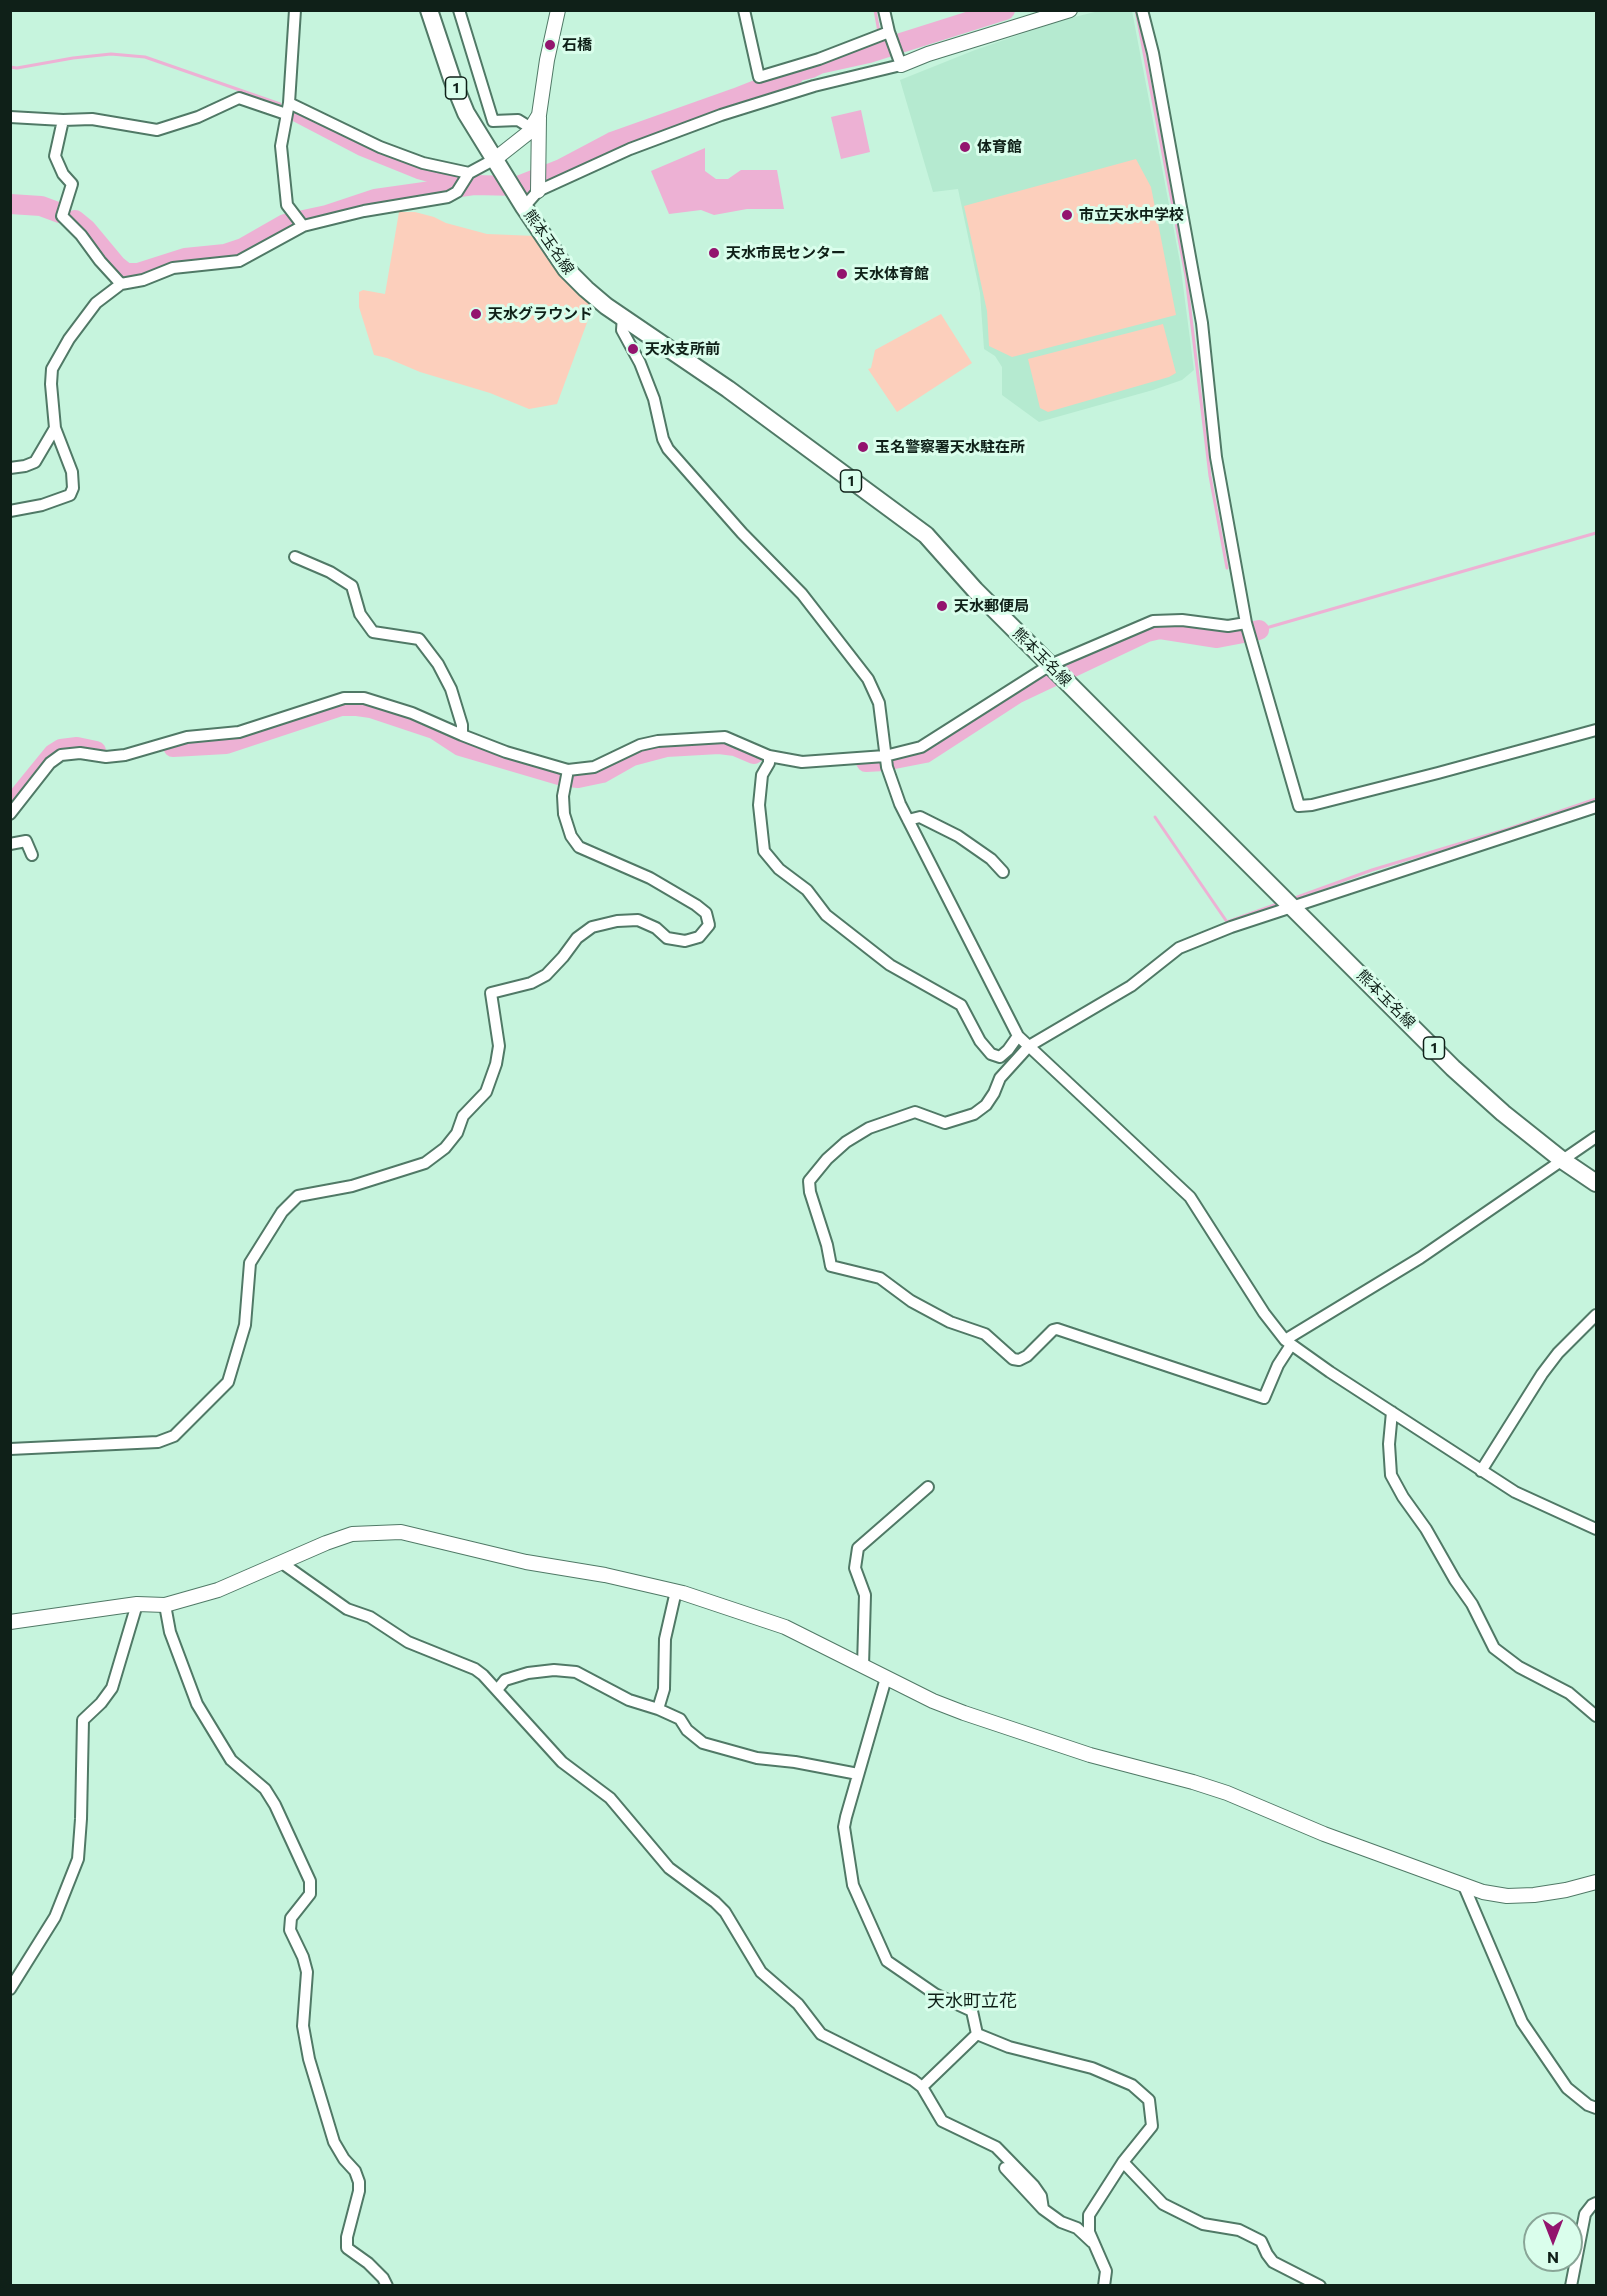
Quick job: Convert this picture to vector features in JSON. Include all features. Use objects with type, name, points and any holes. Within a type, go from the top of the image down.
[{"type":"main road","name":"熊本玉名線","points":[[429,10],[466,113],[566,269],[586,290],[728,389],[926,535],[975,590],[1453,1068],[1503,1113],[1596,1184]]},
{"type":"street","points":[[295,10],[289,103],[280,146],[287,205],[300,221]]},
{"type":"street","points":[[459,10],[493,121],[518,120],[531,128]]},
{"type":"street","points":[[538,187],[539,115],[542,85],[558,10]]},
{"type":"street","points":[[744,10],[759,77],[889,34]]},
{"type":"street","points":[[884,10],[889,34],[899,61]]},
{"type":"street","points":[[521,201],[538,187],[630,149],[722,115],[1070,10]]},
{"type":"street","points":[[1142,10],[1153,53],[1202,323],[1216,457],[1247,625],[1299,806],[1312,805],[1428,776],[1596,730]]},
{"type":"street","points":[[10,117],[92,119],[157,130],[198,117],[238,98],[286,114]]},
{"type":"street","points":[[289,103],[380,147],[423,163],[467,175]]},
{"type":"street","points":[[10,511],[42,505],[70,495],[73,488],[72,472],[55,428],[52,369],[69,339],[96,303],[122,284],[143,280],[173,268],[238,261],[300,221],[448,197],[457,192],[467,175],[495,159],[531,128],[539,115]]},
{"type":"street","points":[[63,120],[55,156],[63,174],[72,184],[62,216],[122,284]]},
{"type":"street","points":[[623,317],[622,330],[640,363],[651,390],[668,449],[742,533],[802,594],[868,679],[879,703],[886,760],[900,804],[1018,1036],[1190,1197],[1264,1313],[1288,1342],[1515,1492],[1596,1529]]},
{"type":"street","points":[[10,468],[31,465],[35,462],[55,428]]},
{"type":"street","points":[[295,556],[330,572],[352,586],[360,614],[374,632],[419,639],[438,664],[451,689],[462,725],[462,735]]},
{"type":"street","points":[[10,814],[50,764],[61,755],[80,753],[106,757],[125,755],[188,737],[239,732],[344,698],[364,698],[412,713],[506,752],[568,771],[594,767],[640,745],[658,741],[725,737],[769,757],[802,762],[886,760],[921,747],[1053,668],[1153,621],[1182,620],[1220,626],[1247,625]]},
{"type":"street","points":[[769,757],[762,774],[759,805],[764,851],[779,869],[807,890],[826,915],[890,965],[961,1005],[980,1041],[991,1054],[1000,1057],[1018,1036]]},
{"type":"street","points":[[10,1449],[158,1442],[174,1436],[228,1382],[245,1325],[250,1263],[282,1212],[298,1196],[352,1186],[425,1163],[445,1148],[457,1133],[463,1116],[486,1092],[496,1064],[499,1046],[491,993],[531,983],[546,975],[564,957],[577,938],[592,927],[617,921],[638,920],[656,928],[667,938],[685,941],[699,937],[709,925],[706,913],[696,904],[650,878],[579,847],[571,836],[564,814],[563,796],[568,771]]},
{"type":"street","points":[[1596,807],[1282,898],[1231,927],[1179,948],[1131,986],[1029,1046],[1000,1078],[986,1105],[974,1114],[945,1124],[915,1112],[869,1128],[846,1142],[827,1159],[809,1181],[831,1266],[880,1278],[911,1301],[950,1322],[985,1334],[1013,1359],[1019,1360],[1027,1356],[1053,1330],[1057,1329],[1264,1398],[1288,1342],[1420,1258],[1596,1137]]},
{"type":"street","points":[[908,820],[920,817],[958,836],[991,859],[1004,872]]},
{"type":"street","points":[[10,844],[26,841],[32,855]]},
{"type":"street","points":[[1481,1471],[1542,1374],[1558,1353],[1596,1315]]},
{"type":"street","points":[[1392,1412],[1389,1444],[1392,1475],[1403,1497],[1426,1529],[1449,1570],[1472,1604],[1494,1648],[1520,1667],[1569,1693],[1596,1716]]},
{"type":"street","points":[[863,1666],[866,1595],[855,1568],[858,1548],[928,1487]]},
{"type":"street","points":[[11,1620],[137,1604],[165,1605],[218,1590],[352,1534],[401,1532],[526,1562],[605,1575],[676,1591],[785,1627],[933,1701],[1090,1755],[1227,1793],[1324,1834],[1484,1892],[1507,1896],[1534,1896],[1596,1882]]},
{"type":"street","points":[[282,1563],[347,1608],[379,1621],[408,1642],[475,1669],[562,1762],[610,1798],[669,1868],[725,1912],[761,1972],[798,2004],[821,2034],[895,2069],[922,2087],[942,2121],[996,2147],[1011,2162],[1041,2196],[1043,2209]]},
{"type":"street","points":[[658,1709],[664,1689],[665,1639],[676,1591]]},
{"type":"street","points":[[10,1989],[55,1917],[78,1859],[83,1720],[101,1703],[112,1688],[137,1604]]},
{"type":"street","points":[[165,1605],[170,1632],[197,1704],[231,1760],[265,1789],[310,1881],[310,1894],[291,1918],[291,1930],[307,1972],[303,2026],[309,2059],[334,2142],[355,2171],[358,2182],[359,2191],[346,2237],[347,2248],[368,2263],[383,2278],[387,2286]]},
{"type":"street","points":[[496,1690],[505,1680],[528,1673],[554,1670],[576,1672],[629,1700],[680,1719],[687,1730],[703,1743],[757,1758],[795,1762],[858,1774]]},
{"type":"street","points":[[886,1678],[844,1827],[852,1885],[887,1961],[935,1994],[972,2011],[977,2034]]},
{"type":"street","points":[[1464,1886],[1522,2022],[1567,2088],[1588,2105],[1596,2108]]},
{"type":"street","points":[[922,2087],[977,2034]]},
{"type":"street","points":[[977,2034],[1009,2047],[1092,2068],[1132,2085],[1149,2100],[1152,2126],[1123,2162],[1089,2216],[1089,2232],[1106,2271],[1104,2286]]},
{"type":"street","points":[[1123,2162],[1163,2204],[1203,2224],[1239,2230],[1261,2241],[1266,2254],[1273,2262],[1320,2286]]},
{"type":"street","points":[[1005,2168],[1043,2209],[1061,2222],[1077,2228],[1094,2244]]},
{"type":"street","points":[[1570,2286],[1585,2214],[1596,2203]]},
{"type":"shaded area","name":"市立天水中学校","points":[[1099,11],[1132,11],[1180,262],[1194,370],[1182,380],[1153,390],[1039,422],[1002,395],[1002,367],[995,356],[984,349],[980,293],[958,189],[933,192],[900,80],[975,50],[1062,20]]},
{"type":"shaded area","points":[[861,110],[870,152],[841,159],[831,117]]},
{"type":"shaded area","points":[[705,148],[705,171],[716,179],[728,179],[741,170],[777,170],[784,209],[747,209],[714,215],[701,210],[669,214],[651,171]]},
{"type":"shaded area","points":[[1136,159],[1151,187],[1176,315],[1012,357],[989,346],[987,311],[964,206]]},
{"type":"shaded area","name":"天水グラウンド","points":[[399,212],[415,212],[487,234],[536,236],[568,274],[592,309],[557,404],[529,409],[490,393],[420,372],[374,355],[359,307],[359,292],[363,290],[385,294]]},
{"type":"shaded area","points":[[941,314],[972,363],[897,412],[868,369],[871,368],[875,350]]},
{"type":"shaded area","points":[[1163,324],[1176,373],[1048,412],[1040,408],[1028,359]]},
{"type":"waterway","points":[[875,10],[879,32]]},
{"type":"waterway","points":[[75,220],[126,273],[138,273],[185,258],[225,254],[243,248],[285,224],[327,215],[375,199],[474,185],[518,186],[561,169],[612,142],[736,98],[794,75],[795,72],[869,53],[1005,10]]},
{"type":"waterway","points":[[1136,10],[1186,276],[1210,476],[1227,568]]},
{"type":"waterway","points":[[880,39],[882,49]]},
{"type":"waterway","points":[[10,67],[17,68],[111,54],[145,57],[280,104]]},
{"type":"waterway","points":[[293,110],[362,146],[419,169],[466,182]]},
{"type":"waterway","points":[[10,204],[41,206],[60,213]]},
{"type":"waterway","points":[[1259,630],[1596,533]]},
{"type":"waterway","points":[[866,762],[925,753],[1016,694],[1147,632],[1160,629],[1217,638],[1259,630]]},
{"type":"waterway","points":[[173,747],[226,744],[341,706],[357,706],[371,708],[434,729],[460,746],[562,776],[578,778],[602,773],[632,756],[666,747],[719,744],[735,746],[754,754]]},
{"type":"waterway","points":[[18,797],[53,754],[61,749],[77,747],[96,751]]},
{"type":"waterway","points":[[1292,899],[1372,870],[1508,829],[1596,799]]},
{"type":"waterway","points":[[1155,817],[1227,922],[1280,903]]},
{"type":"place","name":"石橋","points":[[550,45]]},
{"type":"place","name":"体育館","points":[[965,147]]},
{"type":"place","name":"市立天水中学校","points":[[1067,215]]},
{"type":"place","name":"天水市民センター","points":[[714,253]]},
{"type":"place","name":"天水体育館","points":[[842,274]]},
{"type":"place","name":"天水グラウンド","points":[[476,314]]},
{"type":"place","name":"天水支所前","points":[[633,349]]},
{"type":"place","name":"玉名警察署天水駐在所","points":[[863,447]]},
{"type":"place","name":"天水郵便局","points":[[942,606]]},
{"type":"district","name":"天水町立花","points":[[972,2001]]}]
